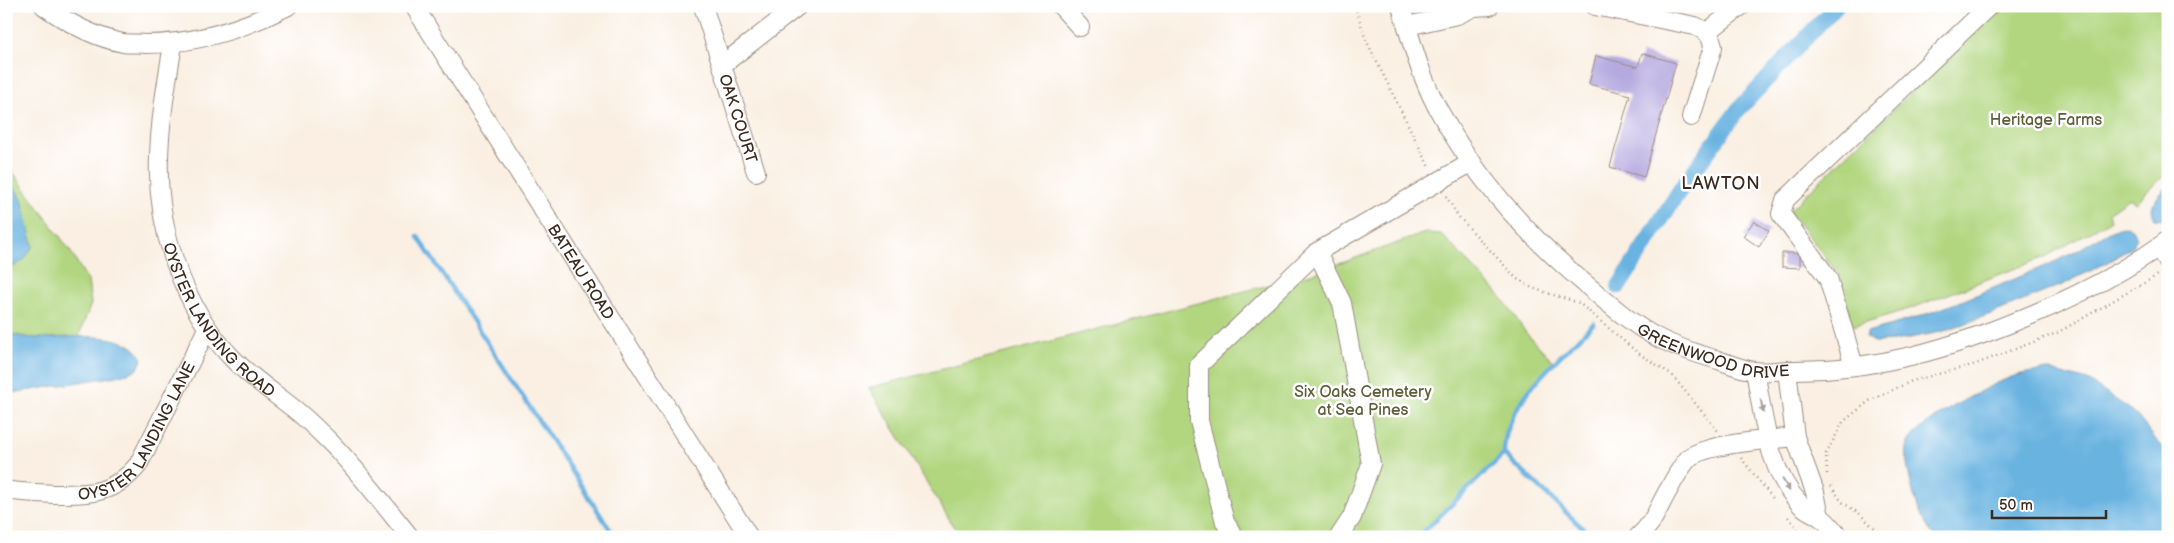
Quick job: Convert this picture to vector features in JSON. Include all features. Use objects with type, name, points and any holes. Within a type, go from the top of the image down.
[{"type":"street","points":[[44,6],[68,23],[95,35],[124,43],[173,44],[215,35],[254,23],[288,6]]},
{"type":"street","name":"BATEAU ROAD","points":[[414,6],[749,537]]},
{"type":"street","name":"OAK COURT","points":[[703,6],[756,172]]},
{"type":"street","name":"OAK COURT","points":[[722,64],[798,6]]},
{"type":"street","points":[[1061,6],[1080,27]]},
{"type":"street","name":"GREENWOOD DRIVE","points":[[1401,6],[1423,77],[1441,115],[1472,162],[1532,236],[1562,265],[1630,321],[1657,337],[1685,350],[1755,371],[1826,370],[1913,357],[1974,338],[2066,300],[2124,271],[2163,244]]},
{"type":"street","points":[[1595,6],[1695,26],[1707,32],[1713,46],[1691,117]]},
{"type":"street","points":[[1707,32],[1741,6]]},
{"type":"street","points":[[1854,366],[1828,278],[1781,214],[1785,200],[1989,6]]},
{"type":"street","points":[[1406,26],[1458,15],[1479,7]]},
{"type":"street","name":"OYSTER LANDING ROAD","points":[[173,44],[158,158],[161,198],[172,255],[183,285],[208,329],[232,359],[266,388],[295,409],[333,445],[410,537]]},
{"type":"street","points":[[1234,537],[1225,522],[1199,421],[1199,365],[1317,252],[1472,162]]},
{"type":"street","points":[[2163,244],[2164,268]]},
{"type":"street","points":[[1317,252],[1342,303],[1371,464],[1352,517],[1338,537]]},
{"type":"street","name":"OYSTER LANDING LANE","points":[[8,493],[98,493],[128,478],[138,466],[208,329]]},
{"type":"street","points":[[1787,370],[1795,437],[1815,492],[1820,517]]},
{"type":"street","points":[[1755,371],[1768,441],[1786,487],[1802,506],[1820,517],[1839,537]]},
{"type":"street","points":[[1638,537],[1646,530],[1660,510],[1668,491],[1690,458],[1706,450],[1730,445],[1795,437]]},
{"type":"path","points":[[1883,537],[1860,514],[1842,502],[1827,480],[1826,454],[1843,422],[1869,401],[1912,381],[1976,364],[2057,334],[2164,268]]},
{"type":"green space","name":"Heritage Farms","points":[[2000,6],[2168,6],[2168,172],[2136,202],[2129,198],[2109,212],[2111,220],[2045,257],[1912,308],[1853,326],[1839,275],[1789,211]]},
{"type":"green space","points":[[6,163],[69,249],[88,281],[91,304],[73,351],[6,358]]},
{"type":"green space","name":"Six Oaks Cemetery at Sea Pines","points":[[1425,233],[1441,234],[1503,299],[1526,333],[1555,363],[1528,392],[1513,416],[1508,428],[1504,454],[1418,537],[960,537],[869,388],[1311,274]]},
{"type":"water","points":[[6,174],[22,199],[33,246],[24,260],[6,271]]},
{"type":"water","points":[[2168,186],[2168,218],[2164,220],[2155,219],[2152,209],[2153,205],[2157,197]]},
{"type":"water","points":[[2127,226],[2134,231],[2137,238],[2131,248],[2062,285],[1941,332],[1894,341],[1875,342],[1866,338],[1867,332],[1917,317],[1991,289],[2063,258],[2110,231]]},
{"type":"water","points":[[6,333],[33,338],[95,337],[110,339],[124,342],[135,349],[142,359],[138,369],[123,375],[6,394]]},
{"type":"water","points":[[2048,370],[2088,381],[2134,412],[2168,455],[2168,537],[1935,537],[1931,532],[1918,508],[1912,489],[1908,472],[1908,443],[1925,425],[1957,404],[1993,385],[2021,374]]},
{"type":"building","points":[[1642,53],[1676,63],[1644,177],[1610,167],[1630,95],[1589,84],[1596,56],[1638,67]]},
{"type":"building","points":[[1754,221],[1769,231],[1759,247],[1743,236]]},
{"type":"building","points":[[1782,253],[1797,253],[1800,258],[1800,268],[1782,267]]},
{"type":"waterway","points":[[1619,286],[1678,193],[1738,110],[1836,6]]},
{"type":"waterway","points":[[418,237],[615,537]]},
{"type":"waterway","points":[[1418,537],[1504,454],[1506,435],[1513,416],[1523,399],[1536,382],[1594,323]]},
{"type":"waterway","points":[[1504,454],[1589,534]]},
{"type":"district","name":"LAWTON","points":[[1721,183]]}]
